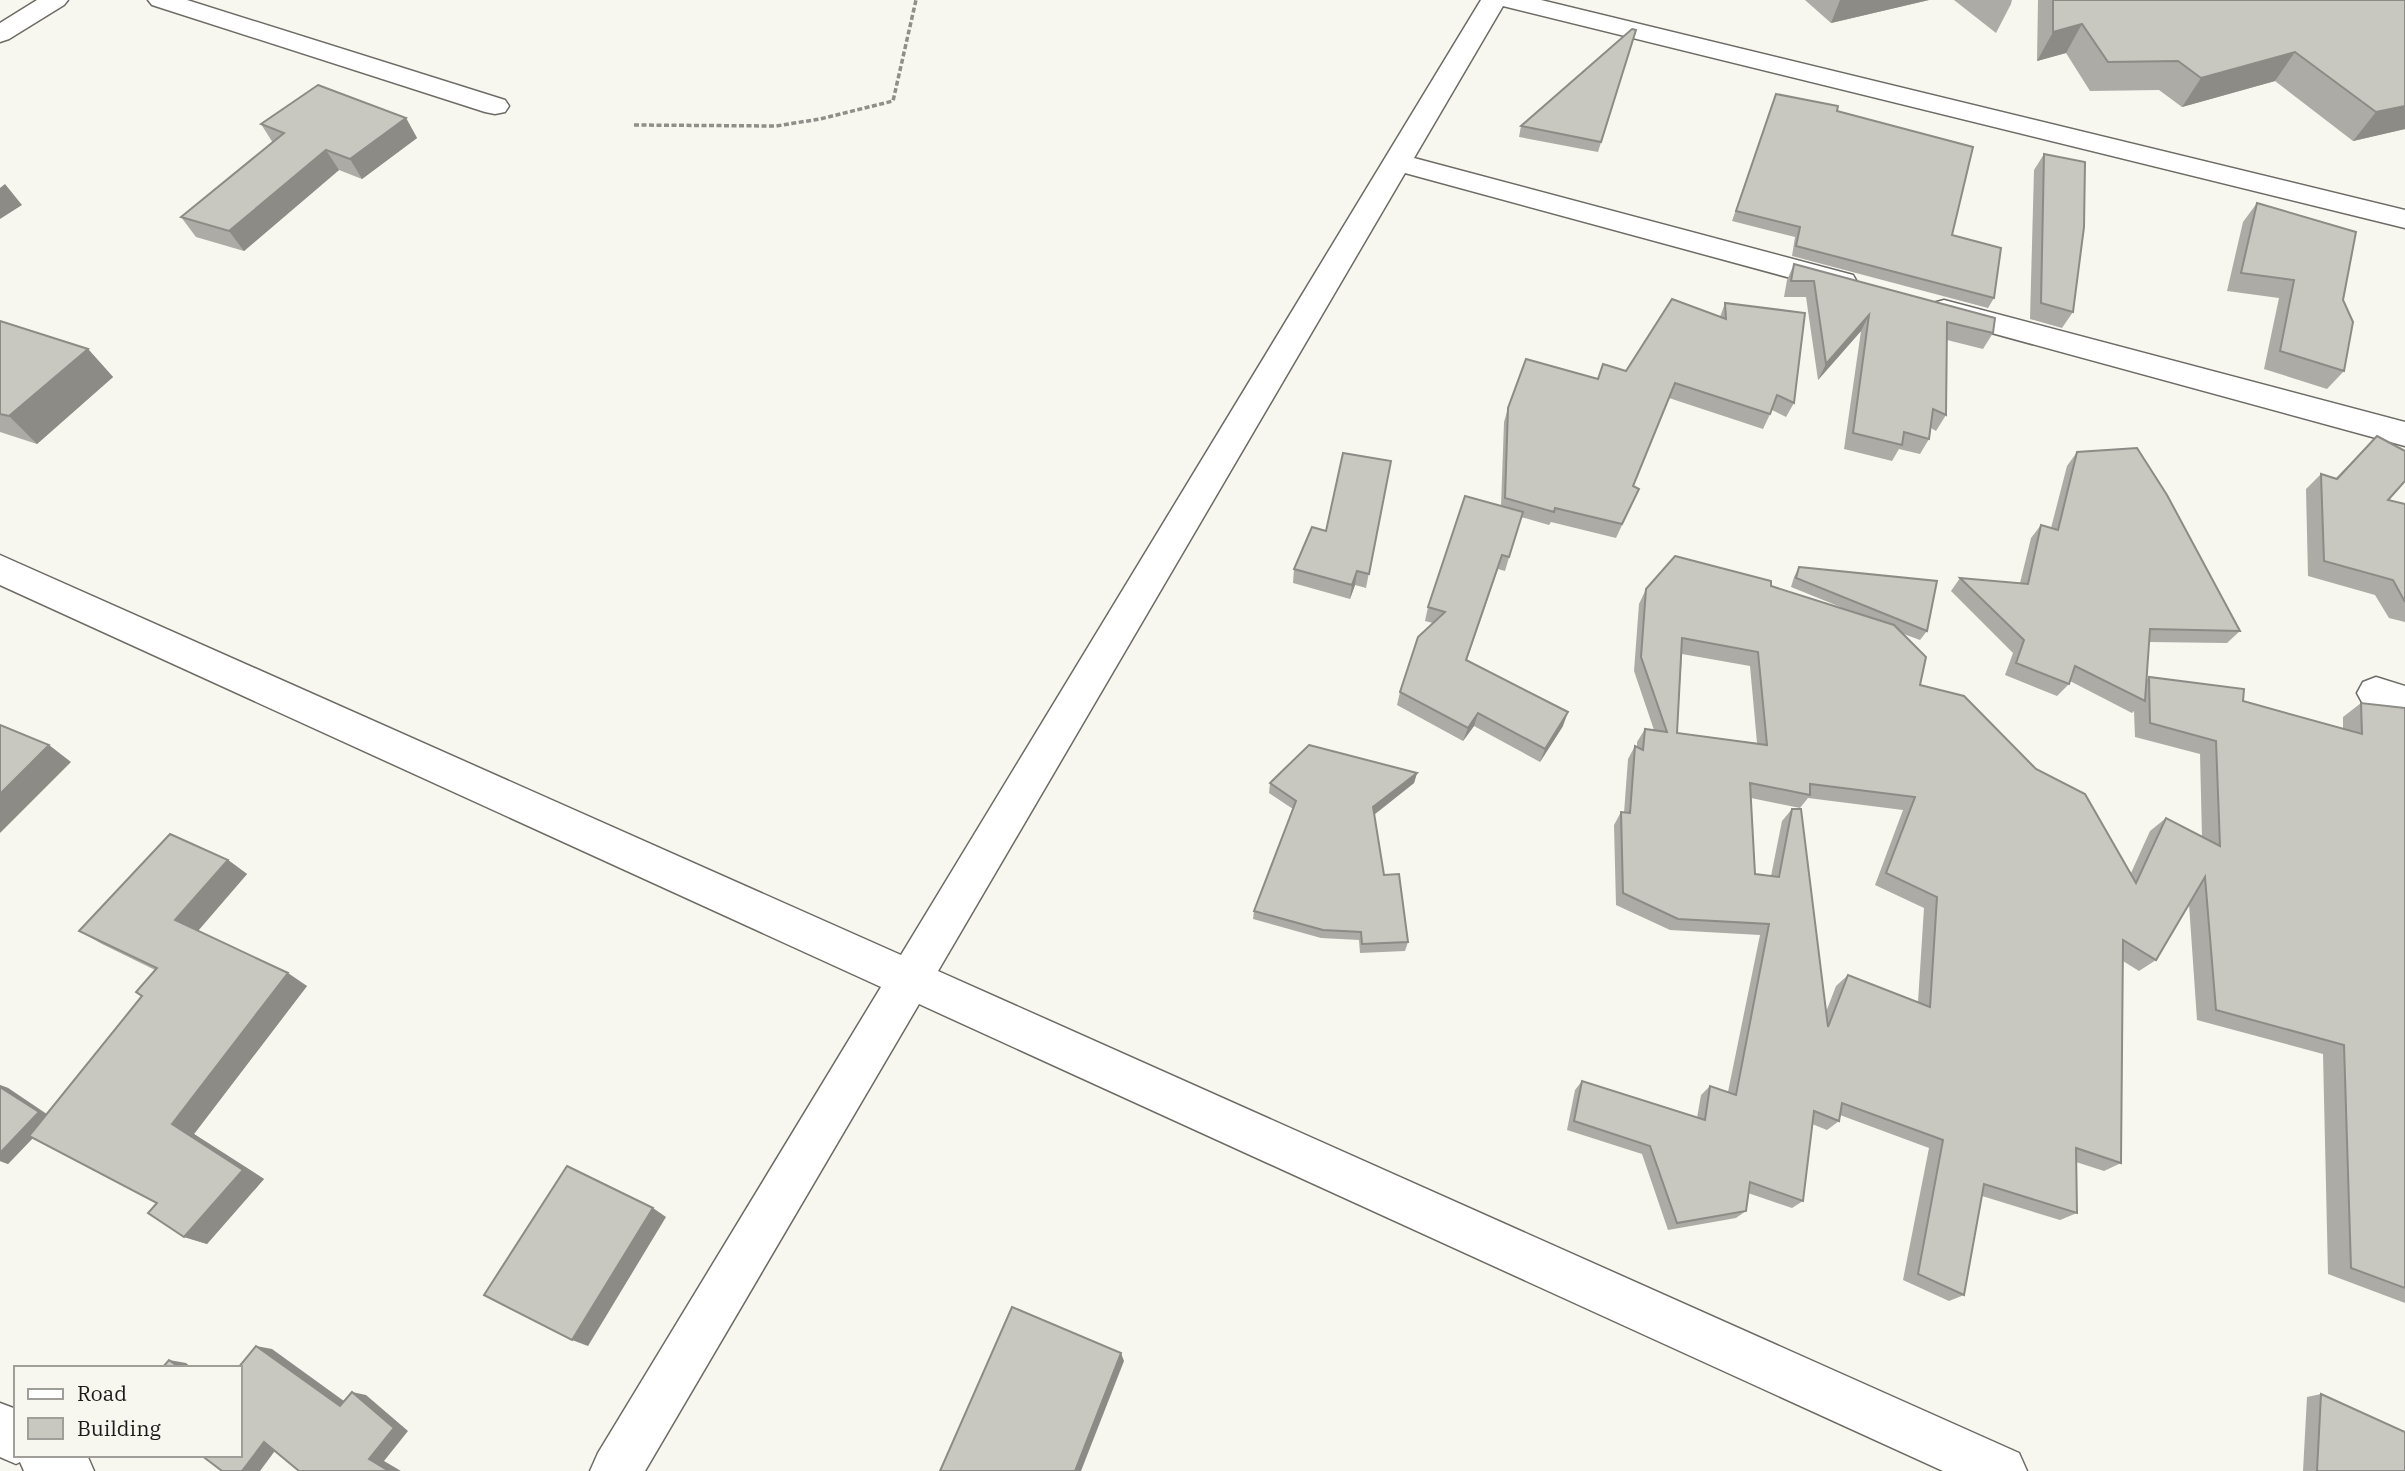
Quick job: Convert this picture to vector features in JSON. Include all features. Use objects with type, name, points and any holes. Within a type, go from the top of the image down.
[{"type":"street","points":[[0,34],[55,0]]},
{"type":"street","points":[[161,0],[495,106]]},
{"type":"street","points":[[616,1471],[1494,0]]},
{"type":"street","points":[[1510,0],[2405,219]]},
{"type":"street","points":[[1398,162],[1868,289]]},
{"type":"street","points":[[1921,304],[2405,434]]},
{"type":"street","points":[[0,569],[2001,1471]]},
{"type":"street","points":[[46,1457],[68,1471]]},
{"type":"path","points":[[634,125],[702,128],[778,125],[892,101],[916,0]]},
{"type":"building","points":[[2053,0],[2405,0],[2405,106],[2376,112],[2295,52],[2201,78],[2178,61],[2108,62],[2082,24],[2053,32]]},
{"type":"building","points":[[1632,29],[1636,30],[1601,142],[1521,126]]},
{"type":"building","points":[[318,85],[406,118],[350,159],[326,150],[229,231],[181,217],[284,133],[261,124]]},
{"type":"building","points":[[1776,94],[1838,106],[1837,111],[1973,147],[1952,235],[2001,248],[1994,298],[1796,246],[1800,227],[1736,211]]},
{"type":"building","points":[[2044,154],[2085,162],[2084,227],[2073,312],[2041,303]]},
{"type":"building","points":[[2257,203],[2356,232],[2343,300],[2353,322],[2344,371],[2280,351],[2294,280],[2241,273]]},
{"type":"building","points":[[1794,264],[1995,318],[1993,333],[1947,322],[1946,415],[1933,409],[1929,439],[1904,432],[1902,445],[1853,433],[1869,315],[1826,364],[1814,281],[1791,281]]},
{"type":"building","points":[[1672,299],[1726,319],[1725,303],[1805,313],[1794,403],[1777,395],[1770,414],[1675,383],[1633,486],[1639,489],[1622,524],[1555,508],[1554,512],[1505,498],[1508,408],[1526,359],[1598,379],[1603,364],[1626,371]]},
{"type":"building","points":[[0,321],[88,349],[9,416],[0,414]]},
{"type":"building","points":[[2377,436],[2405,451],[2405,481],[2388,500],[2405,504],[2405,602],[2393,580],[2324,561],[2321,474],[2337,479]]},
{"type":"building","points":[[2137,448],[2167,495],[2240,631],[2150,629],[2145,701],[2075,666],[2069,684],[2016,663],[2024,640],[1960,578],[2028,584],[2041,525],[2058,530],[2077,452]]},
{"type":"building","points":[[1343,453],[1391,461],[1369,574],[1357,571],[1352,585],[1294,569],[1312,527],[1326,531]]},
{"type":"building","points":[[1465,496],[1523,512],[1509,557],[1502,555],[1466,660],[1568,712],[1545,749],[1478,713],[1468,728],[1400,692],[1418,637],[1445,612],[1428,607]]},
{"type":"building","points":[[1675,556],[1771,581],[1771,586],[1894,625],[1926,657],[1920,685],[1964,696],[2036,769],[2085,794],[2136,883],[2166,818],[2220,846],[2216,741],[2150,723],[2149,677],[2244,689],[2243,701],[2362,734],[2361,703],[2405,708],[2405,1288],[2351,1268],[2344,1045],[2216,1010],[2205,877],[2156,960],[2123,940],[2121,1163],[2076,1148],[2077,1213],[1984,1184],[1964,1295],[1918,1274],[1943,1140],[1842,1103],[1839,1121],[1814,1111],[1803,1201],[1750,1182],[1746,1211],[1677,1223],[1650,1146],[1574,1121],[1582,1081],[1705,1120],[1710,1086],[1736,1095],[1769,924],[1678,919],[1623,893],[1621,812],[1630,813],[1635,746],[1643,750],[1645,729],[1667,732],[1641,657],[1646,589]],"holes":[[[1682,638],[1758,652],[1767,745],[1677,733]],[[1750,783],[1810,795],[1810,784],[1915,797],[1886,873],[1937,897],[1930,1007],[1848,975],[1828,1027],[1801,809],[1792,809],[1779,877],[1755,874]]]},
{"type":"building","points":[[1799,567],[1937,581],[1927,631],[1796,578]]},
{"type":"building","points":[[0,725],[49,745],[0,794]]},
{"type":"building","points":[[1309,745],[1417,773],[1373,807],[1384,875],[1399,874],[1408,942],[1362,944],[1361,932],[1323,930],[1254,911],[1296,801],[1270,783]]},
{"type":"building","points":[[170,834],[228,860],[175,920],[288,973],[172,1124],[243,1170],[184,1237],[148,1213],[157,1203],[29,1136],[142,996],[136,992],[157,968],[79,931]]},
{"type":"building","points":[[0,1087],[39,1112],[0,1153]]},
{"type":"building","points":[[567,1166],[653,1208],[572,1340],[484,1295]]},
{"type":"building","points":[[1012,1307],[1121,1353],[1075,1471],[940,1471]]},
{"type":"building","points":[[256,1346],[340,1406],[352,1392],[394,1428],[369,1459],[389,1471],[299,1471],[264,1442],[242,1471],[222,1471],[204,1457],[242,1457],[242,1366],[240,1366]]},
{"type":"building","points":[[169,1360],[177,1366],[164,1366]]},
{"type":"building","points":[[2321,1394],[2405,1432],[2405,1471],[2317,1471]]}]
